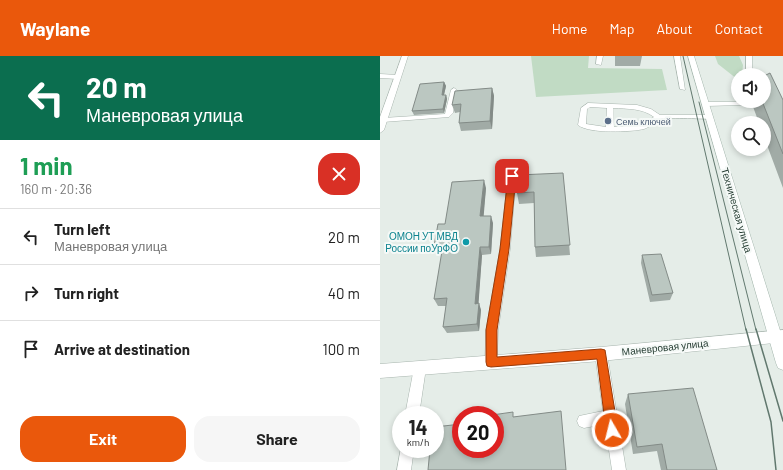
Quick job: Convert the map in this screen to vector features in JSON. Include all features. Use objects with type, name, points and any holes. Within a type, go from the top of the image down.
[{"type":"street","points":[[380,130],[405,56]]},
{"type":"street","name":"Техническая улица","points":[[692,56],[709,117],[779,337],[783,363]]},
{"type":"street","name":"Маневровая улица","points":[[380,371],[601,354],[779,337]]},
{"type":"lane","points":[[599,64],[600,56]]},
{"type":"lane","points":[[677,56],[683,89]]},
{"type":"lane","points":[[749,56],[749,68]]},
{"type":"lane","points":[[380,76],[398,77]]},
{"type":"lane","points":[[384,120],[446,116],[450,113],[454,90]]},
{"type":"lane","points":[[706,104],[731,104]]},
{"type":"lane","points":[[658,117],[652,123],[642,127],[610,129],[586,127],[582,124],[584,108],[588,105],[637,107],[649,110],[658,117],[709,117]]},
{"type":"lane","points":[[610,106],[610,129]]},
{"type":"lane","points":[[491,362],[492,330],[505,249],[512,176]]},
{"type":"lane","points":[[601,354],[619,470]]},
{"type":"lane","points":[[414,406],[420,368]]},
{"type":"lane","points":[[584,421],[610,417]]},
{"type":"lane","points":[[404,470],[406,458]]},
{"type":"green space","points":[[531,56],[589,56],[588,68],[662,69],[667,90],[536,97]]},
{"type":"green space","points":[[715,56],[739,56],[743,68],[731,68],[731,74],[718,64]]},
{"type":"building","points":[[771,75],[783,100],[783,154],[771,124],[771,116],[768,116],[765,108],[771,108]]},
{"type":"building","points":[[444,82],[442,95],[446,95],[443,109],[412,111],[420,84]]},
{"type":"building","points":[[492,88],[490,121],[459,123],[461,104],[452,105],[455,91]]},
{"type":"building","points":[[563,173],[570,245],[535,247],[534,192],[517,193],[518,175]]},
{"type":"building","name":"ОМОН УТ МВД России поУрФО","points":[[484,180],[480,216],[491,216],[489,247],[480,247],[475,304],[479,303],[477,324],[443,327],[447,298],[434,299],[443,245],[434,246],[438,224],[445,224],[452,182]]},
{"type":"building","points":[[661,254],[673,293],[652,295],[642,255]]},
{"type":"building","points":[[693,388],[717,470],[667,470],[662,444],[637,447],[628,394]]},
{"type":"building","points":[[561,411],[566,470],[428,470],[429,458],[444,458],[444,426],[452,425],[452,458],[504,458],[504,413],[513,412],[513,417]]},
{"type":"tram line","points":[[683,56],[746,330]]},
{"type":"tram line","points":[[699,102],[756,330]]},
{"type":"tram line","points":[[746,329],[771,422],[776,470]]},
{"type":"tram line","points":[[756,329],[783,421]]},
{"type":"place","name":"Семь ключей","points":[[608,121]]},
{"type":"place","name":"ОМОН УТ МВД России поУрФО","points":[[466,242]]},
{"type":"route","points":[[512,176],[505,249],[492,330],[491,362],[601,354],[612,430]]}]
